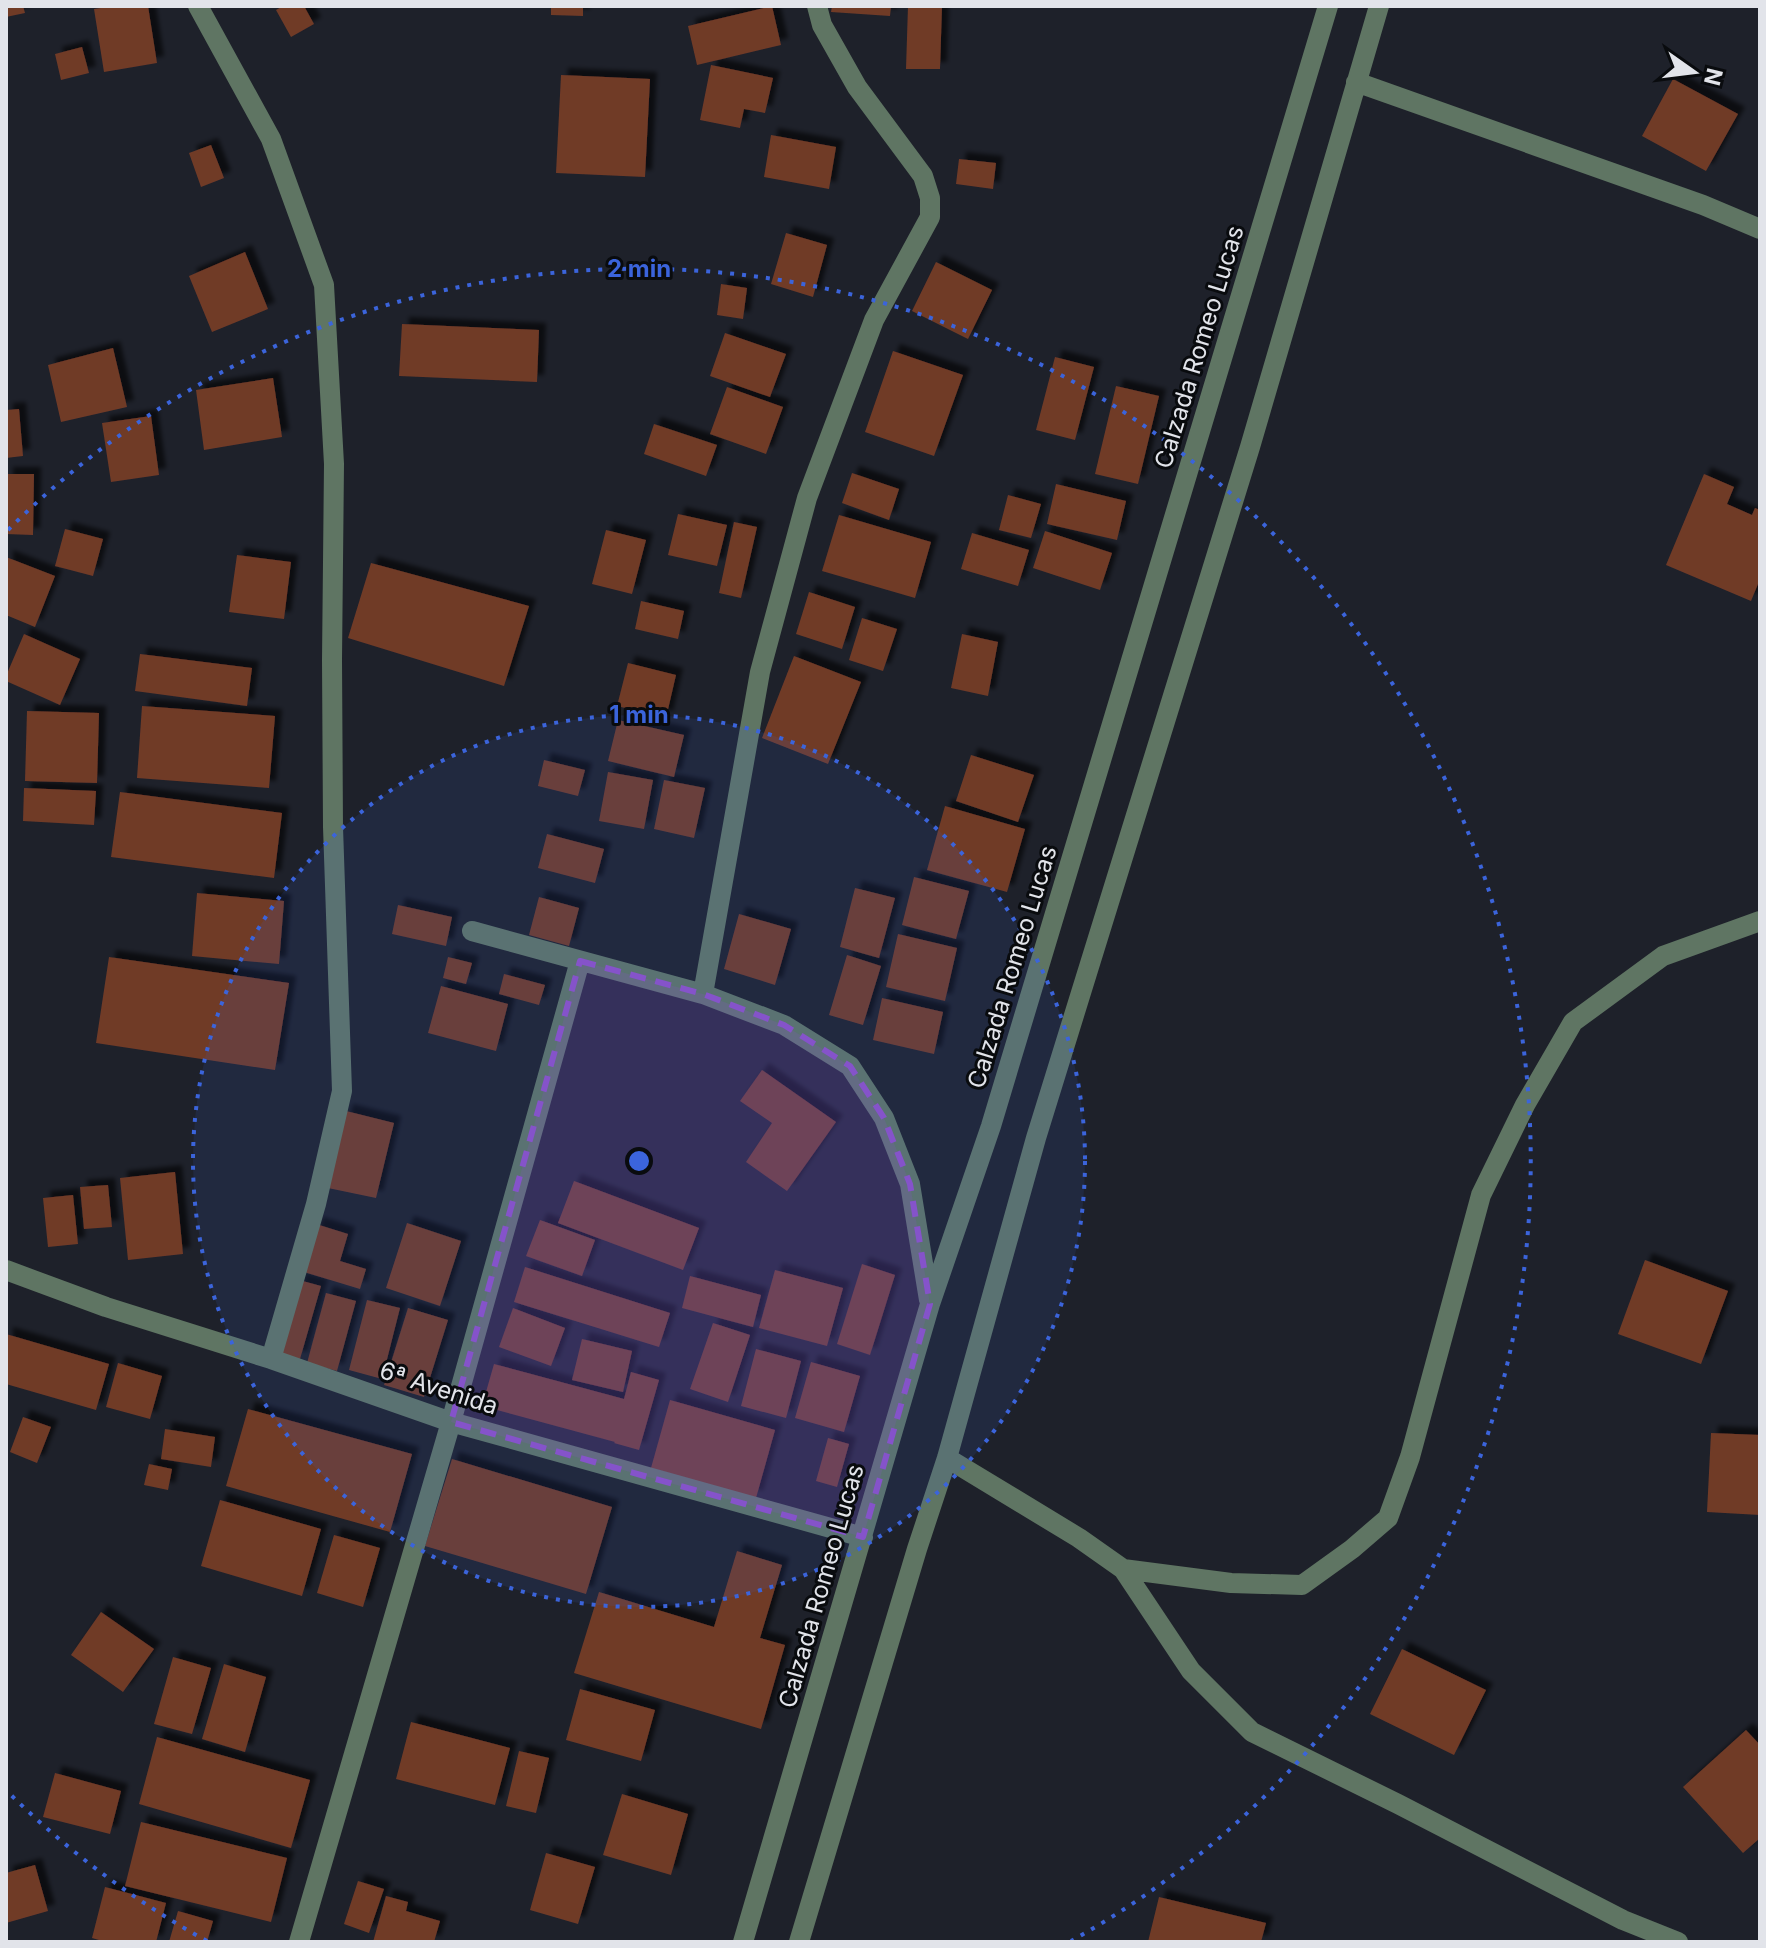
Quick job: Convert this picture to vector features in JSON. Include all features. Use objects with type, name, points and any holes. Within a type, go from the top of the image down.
[{"type":"street","points":[[198,6],[271,139],[324,285],[334,464],[333,827],[342,1091],[316,1204],[271,1359]]},
{"type":"street","points":[[703,994],[760,672],[807,498],[874,320],[930,217],[930,198],[923,176],[857,87],[822,25],[817,6]]},
{"type":"street","name":"Calzada Romeo Lucas","points":[[743,1942],[930,1304],[1000,1096],[1328,6]]},
{"type":"street","points":[[799,1942],[947,1458],[1036,1138],[1250,447],[1379,6]]},
{"type":"street","points":[[1356,82],[1703,205],[1760,229]]},
{"type":"street","points":[[1123,1569],[1231,1583],[1302,1585],[1388,1518],[1410,1457],[1481,1195],[1525,1105],[1573,1022],[1663,956],[1760,921]]},
{"type":"street","points":[[472,931],[703,994],[784,1025],[850,1066],[884,1118],[910,1184],[930,1304]]},
{"type":"street","points":[[299,1942],[451,1422],[580,961]]},
{"type":"street","name":"6ª Avenida","points":[[6,1270],[106,1307],[271,1359],[451,1422],[863,1537]]},
{"type":"street","points":[[947,1458],[1079,1538],[1123,1569],[1191,1671],[1252,1732],[1623,1920],[1678,1942]]},
{"type":"highlighted area","points":[[580,961],[703,994],[784,1025],[850,1066],[884,1118],[910,1184],[930,1304],[863,1537],[451,1422]]},
{"type":"building","points":[[6,6],[23,6],[25,13],[6,17]]},
{"type":"building","points":[[148,6],[157,63],[104,72],[94,9]]},
{"type":"building","points":[[283,6],[304,6],[314,24],[291,37],[276,10]]},
{"type":"building","points":[[551,6],[583,6],[583,16],[551,15]]},
{"type":"building","points":[[772,6],[781,45],[697,65],[688,26]]},
{"type":"building","points":[[832,6],[891,6],[890,16],[831,12]]},
{"type":"building","points":[[908,6],[942,6],[940,69],[906,69]]},
{"type":"building","points":[[82,47],[89,73],[61,80],[55,54]]},
{"type":"building","points":[[711,65],[773,78],[765,113],[744,109],[740,128],[700,120]]},
{"type":"building","points":[[561,75],[650,79],[645,177],[556,173]]},
{"type":"building","points":[[1673,79],[1738,114],[1706,171],[1642,136]]},
{"type":"building","points":[[771,135],[836,147],[829,189],[764,177]]},
{"type":"building","points":[[211,145],[224,178],[201,187],[189,153]]},
{"type":"building","points":[[959,159],[996,163],[993,189],[956,184]]},
{"type":"building","points":[[786,233],[827,245],[813,297],[771,284]]},
{"type":"building","points":[[245,252],[268,309],[212,332],[189,276]]},
{"type":"building","points":[[936,262],[992,290],[968,339],[912,311]]},
{"type":"building","points":[[721,284],[747,288],[743,319],[717,315]]},
{"type":"building","points":[[402,324],[539,330],[537,382],[399,376]]},
{"type":"building","points":[[725,333],[786,354],[770,397],[710,376]]},
{"type":"building","points":[[113,348],[127,407],[61,422],[48,365]]},
{"type":"building","points":[[893,351],[963,375],[934,456],[865,432]]},
{"type":"building","points":[[1055,357],[1094,367],[1075,440],[1036,430]]},
{"type":"building","points":[[273,378],[282,437],[204,450],[196,390]]},
{"type":"building","points":[[1116,386],[1159,396],[1138,484],[1095,474]]},
{"type":"building","points":[[727,387],[783,407],[766,454],[710,434]]},
{"type":"building","points":[[19,409],[23,456],[6,458],[6,410]]},
{"type":"building","points":[[151,416],[159,475],[111,482],[102,423]]},
{"type":"building","points":[[654,424],[717,445],[706,476],[644,454]]},
{"type":"building","points":[[852,473],[899,489],[889,520],[842,503]]},
{"type":"building","points":[[6,474],[34,474],[33,535],[6,534]]},
{"type":"building","points":[[1704,474],[1734,487],[1727,504],[1752,515],[1755,508],[1760,510],[1760,579],[1751,601],[1666,565]]},
{"type":"building","points":[[1056,484],[1126,501],[1117,540],[1047,524]]},
{"type":"building","points":[[1008,495],[1041,504],[1031,538],[999,530]]},
{"type":"building","points":[[678,514],[727,525],[717,566],[668,555]]},
{"type":"building","points":[[839,515],[931,542],[915,598],[822,571]]},
{"type":"building","points":[[734,522],[757,527],[741,598],[719,593]]},
{"type":"building","points":[[65,529],[103,539],[93,576],[55,566]]},
{"type":"building","points":[[606,530],[646,540],[632,594],[592,584]]},
{"type":"building","points":[[1045,531],[1112,553],[1100,590],[1033,568]]},
{"type":"building","points":[[972,533],[1029,550],[1018,586],[961,569]]},
{"type":"building","points":[[237,555],[291,562],[284,619],[229,612]]},
{"type":"building","points":[[6,557],[55,576],[35,627],[6,615]]},
{"type":"building","points":[[371,563],[529,606],[504,686],[348,638]]},
{"type":"building","points":[[809,592],[855,607],[842,649],[796,634]]},
{"type":"building","points":[[641,601],[684,611],[678,639],[635,629]]},
{"type":"building","points":[[862,618],[897,629],[883,671],[849,660]]},
{"type":"building","points":[[24,634],[80,659],[60,705],[6,681]]},
{"type":"building","points":[[962,634],[998,642],[988,696],[951,688]]},
{"type":"building","points":[[140,654],[252,668],[247,706],[135,691]]},
{"type":"building","points":[[794,656],[861,682],[828,764],[762,738]]},
{"type":"building","points":[[628,663],[676,675],[666,718],[617,706]]},
{"type":"building","points":[[142,706],[275,716],[269,788],[137,778]]},
{"type":"building","points":[[27,711],[99,713],[97,783],[25,781]]},
{"type":"building","points":[[618,720],[684,735],[674,777],[608,761]]},
{"type":"building","points":[[971,755],[1034,775],[1018,822],[956,801]]},
{"type":"building","points":[[544,760],[585,770],[578,796],[538,786]]},
{"type":"building","points":[[608,772],[653,780],[644,829],[599,821]]},
{"type":"building","points":[[664,780],[705,788],[694,838],[654,829]]},
{"type":"building","points":[[24,788],[96,791],[94,825],[23,821]]},
{"type":"building","points":[[120,792],[282,813],[274,878],[111,857]]},
{"type":"building","points":[[945,806],[1025,829],[1007,892],[927,870]]},
{"type":"building","points":[[547,834],[604,849],[595,883],[538,868]]},
{"type":"building","points":[[914,877],[969,891],[956,939],[902,925]]},
{"type":"building","points":[[855,888],[895,898],[879,958],[840,947]]},
{"type":"building","points":[[197,893],[284,901],[279,964],[192,956]]},
{"type":"building","points":[[539,897],[579,908],[569,946],[529,935]]},
{"type":"building","points":[[398,905],[452,917],[446,946],[392,934]]},
{"type":"building","points":[[739,914],[791,929],[775,985],[724,969]]},
{"type":"building","points":[[898,934],[957,948],[945,1001],[886,987]]},
{"type":"building","points":[[847,955],[881,966],[863,1025],[829,1015]]},
{"type":"building","points":[[109,957],[289,983],[275,1070],[96,1043]]},
{"type":"building","points":[[448,957],[472,963],[466,984],[443,978]]},
{"type":"building","points":[[504,974],[545,985],[539,1005],[499,994]]},
{"type":"building","points":[[441,986],[508,1004],[496,1051],[428,1033]]},
{"type":"building","points":[[882,998],[943,1012],[934,1054],[873,1040]]},
{"type":"building","points":[[762,1070],[836,1122],[787,1191],[746,1162],[772,1123],[740,1101]]},
{"type":"building","points":[[346,1111],[394,1123],[376,1198],[328,1188]]},
{"type":"building","points":[[175,1172],[183,1254],[128,1260],[120,1178]]},
{"type":"building","points":[[574,1181],[699,1228],[683,1270],[558,1223]]},
{"type":"building","points":[[108,1185],[112,1227],[84,1229],[80,1187]]},
{"type":"building","points":[[73,1195],[78,1244],[48,1247],[43,1198]]},
{"type":"building","points":[[540,1220],[595,1240],[582,1276],[526,1256]]},
{"type":"building","points":[[407,1223],[461,1241],[440,1306],[386,1288]]},
{"type":"building","points":[[316,1224],[348,1234],[340,1261],[366,1269],[360,1289],[304,1272]]},
{"type":"building","points":[[1645,1260],[1728,1291],[1701,1364],[1618,1334]]},
{"type":"building","points":[[862,1264],[895,1275],[870,1355],[837,1344]]},
{"type":"building","points":[[525,1267],[670,1313],[659,1347],[514,1302]]},
{"type":"building","points":[[775,1270],[843,1288],[827,1346],[759,1328]]},
{"type":"building","points":[[690,1276],[761,1295],[753,1327],[682,1308]]},
{"type":"building","points":[[299,1280],[321,1286],[300,1359],[279,1353]]},
{"type":"building","points":[[326,1293],[356,1301],[337,1371],[307,1363]]},
{"type":"building","points":[[367,1300],[400,1308],[382,1379],[349,1370]]},
{"type":"building","points":[[408,1308],[448,1320],[424,1397],[384,1385]]},
{"type":"building","points":[[513,1308],[565,1328],[551,1366],[499,1347]]},
{"type":"building","points":[[713,1323],[750,1335],[728,1402],[690,1389]]},
{"type":"building","points":[[6,1334],[109,1364],[96,1410],[6,1384]]},
{"type":"building","points":[[582,1339],[632,1351],[623,1392],[572,1380]]},
{"type":"building","points":[[756,1349],[801,1361],[786,1418],[741,1406]]},
{"type":"building","points":[[811,1362],[860,1376],[844,1432],[795,1418]]},
{"type":"building","points":[[118,1363],[162,1376],[150,1419],[106,1407]]},
{"type":"building","points":[[494,1364],[624,1399],[631,1372],[659,1380],[639,1450],[482,1406]]},
{"type":"building","points":[[670,1400],[775,1430],[756,1498],[651,1468]]},
{"type":"building","points":[[248,1409],[412,1454],[390,1532],[226,1486]]},
{"type":"building","points":[[23,1417],[51,1427],[37,1463],[10,1452]]},
{"type":"building","points":[[165,1429],[215,1437],[211,1467],[161,1459]]},
{"type":"building","points":[[1711,1433],[1760,1435],[1760,1515],[1707,1512]]},
{"type":"building","points":[[828,1438],[849,1444],[837,1487],[816,1481]]},
{"type":"building","points":[[452,1459],[612,1507],[586,1594],[425,1546]]},
{"type":"building","points":[[149,1464],[172,1469],[168,1490],[144,1485]]},
{"type":"building","points":[[220,1500],[321,1529],[302,1596],[201,1566]]},
{"type":"building","points":[[334,1535],[380,1548],[363,1607],[317,1593]]},
{"type":"building","points":[[737,1551],[782,1565],[760,1638],[785,1645],[761,1729],[574,1673],[599,1592],[714,1627]]},
{"type":"building","points":[[101,1612],[154,1649],[123,1692],[71,1655]]},
{"type":"building","points":[[1402,1649],[1486,1690],[1454,1755],[1370,1714]]},
{"type":"building","points":[[173,1657],[211,1668],[192,1734],[154,1724]]},
{"type":"building","points":[[224,1664],[266,1677],[245,1752],[202,1739]]},
{"type":"building","points":[[580,1689],[655,1710],[641,1761],[566,1740]]},
{"type":"building","points":[[411,1722],[510,1748],[495,1805],[396,1779]]},
{"type":"building","points":[[1746,1730],[1760,1745],[1760,1838],[1743,1853],[1683,1787]]},
{"type":"building","points":[[157,1737],[310,1780],[291,1848],[139,1804]]},
{"type":"building","points":[[519,1751],[549,1758],[536,1813],[506,1806]]},
{"type":"building","points":[[55,1773],[121,1791],[110,1834],[43,1817]]},
{"type":"building","points":[[622,1794],[688,1814],[671,1875],[603,1855]]},
{"type":"building","points":[[141,1822],[287,1858],[271,1922],[125,1886]]},
{"type":"building","points":[[546,1853],[595,1867],[578,1924],[530,1910]]},
{"type":"building","points":[[35,1865],[48,1911],[6,1923],[6,1873]]},
{"type":"building","points":[[358,1881],[384,1889],[369,1933],[344,1924]]},
{"type":"building","points":[[105,1887],[166,1903],[156,1942],[106,1942],[92,1938]]},
{"type":"building","points":[[386,1896],[408,1902],[406,1911],[440,1921],[434,1942],[373,1942]]},
{"type":"building","points":[[1159,1897],[1266,1923],[1261,1942],[1148,1942]]},
{"type":"building","points":[[178,1911],[213,1921],[207,1942],[169,1942]]}]
